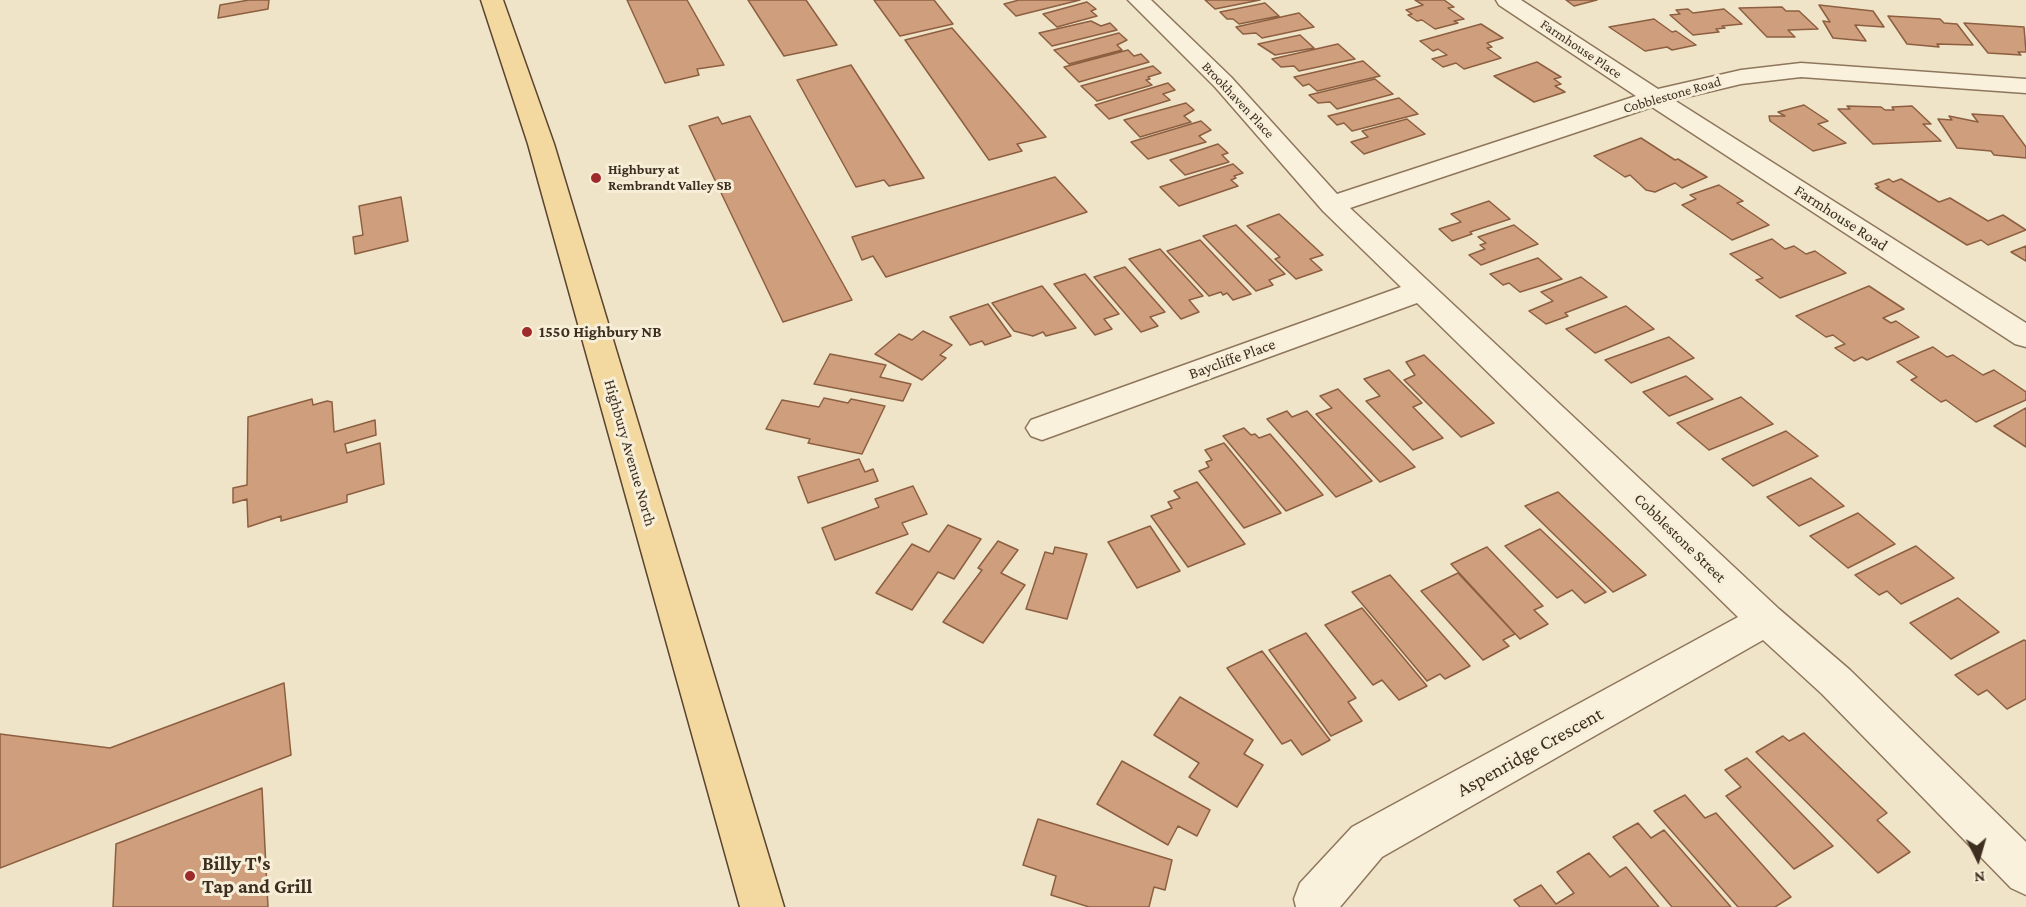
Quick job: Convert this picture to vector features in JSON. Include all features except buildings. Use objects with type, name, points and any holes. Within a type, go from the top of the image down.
[{"type":"main road","name":"Highbury Avenue North","points":[[492,0],[544,155],[762,907]]},
{"type":"street","name":"Brookhaven Place","points":[[1139,0],[1223,82],[1332,205]]},
{"type":"street","name":"Farmhouse Place","points":[[1508,0],[1655,99]]},
{"type":"street","name":"Cobblestone Road","points":[[1332,205],[1682,89],[1742,77],[1801,70],[2026,86]]},
{"type":"street","name":"Farmhouse Road","points":[[1655,99],[2026,337]]},
{"type":"street","name":"Cobblestone Street","points":[[1332,205],[1766,620],[1836,682],[2026,873]]},
{"type":"street","name":"Baycliffe Place","points":[[1042,428],[1423,290]]},
{"type":"street","name":"Aspenridge Crescent","points":[[1318,907],[1316,899],[1366,842],[1766,620]]},
{"type":"place","name":"Highbury at Rembrandt Valley SB","points":[[596,178]]},
{"type":"place","name":"1550 Highbury NB","points":[[527,332]]},
{"type":"place","name":"Billy T's Tap and Grill","points":[[190,876]]}]
